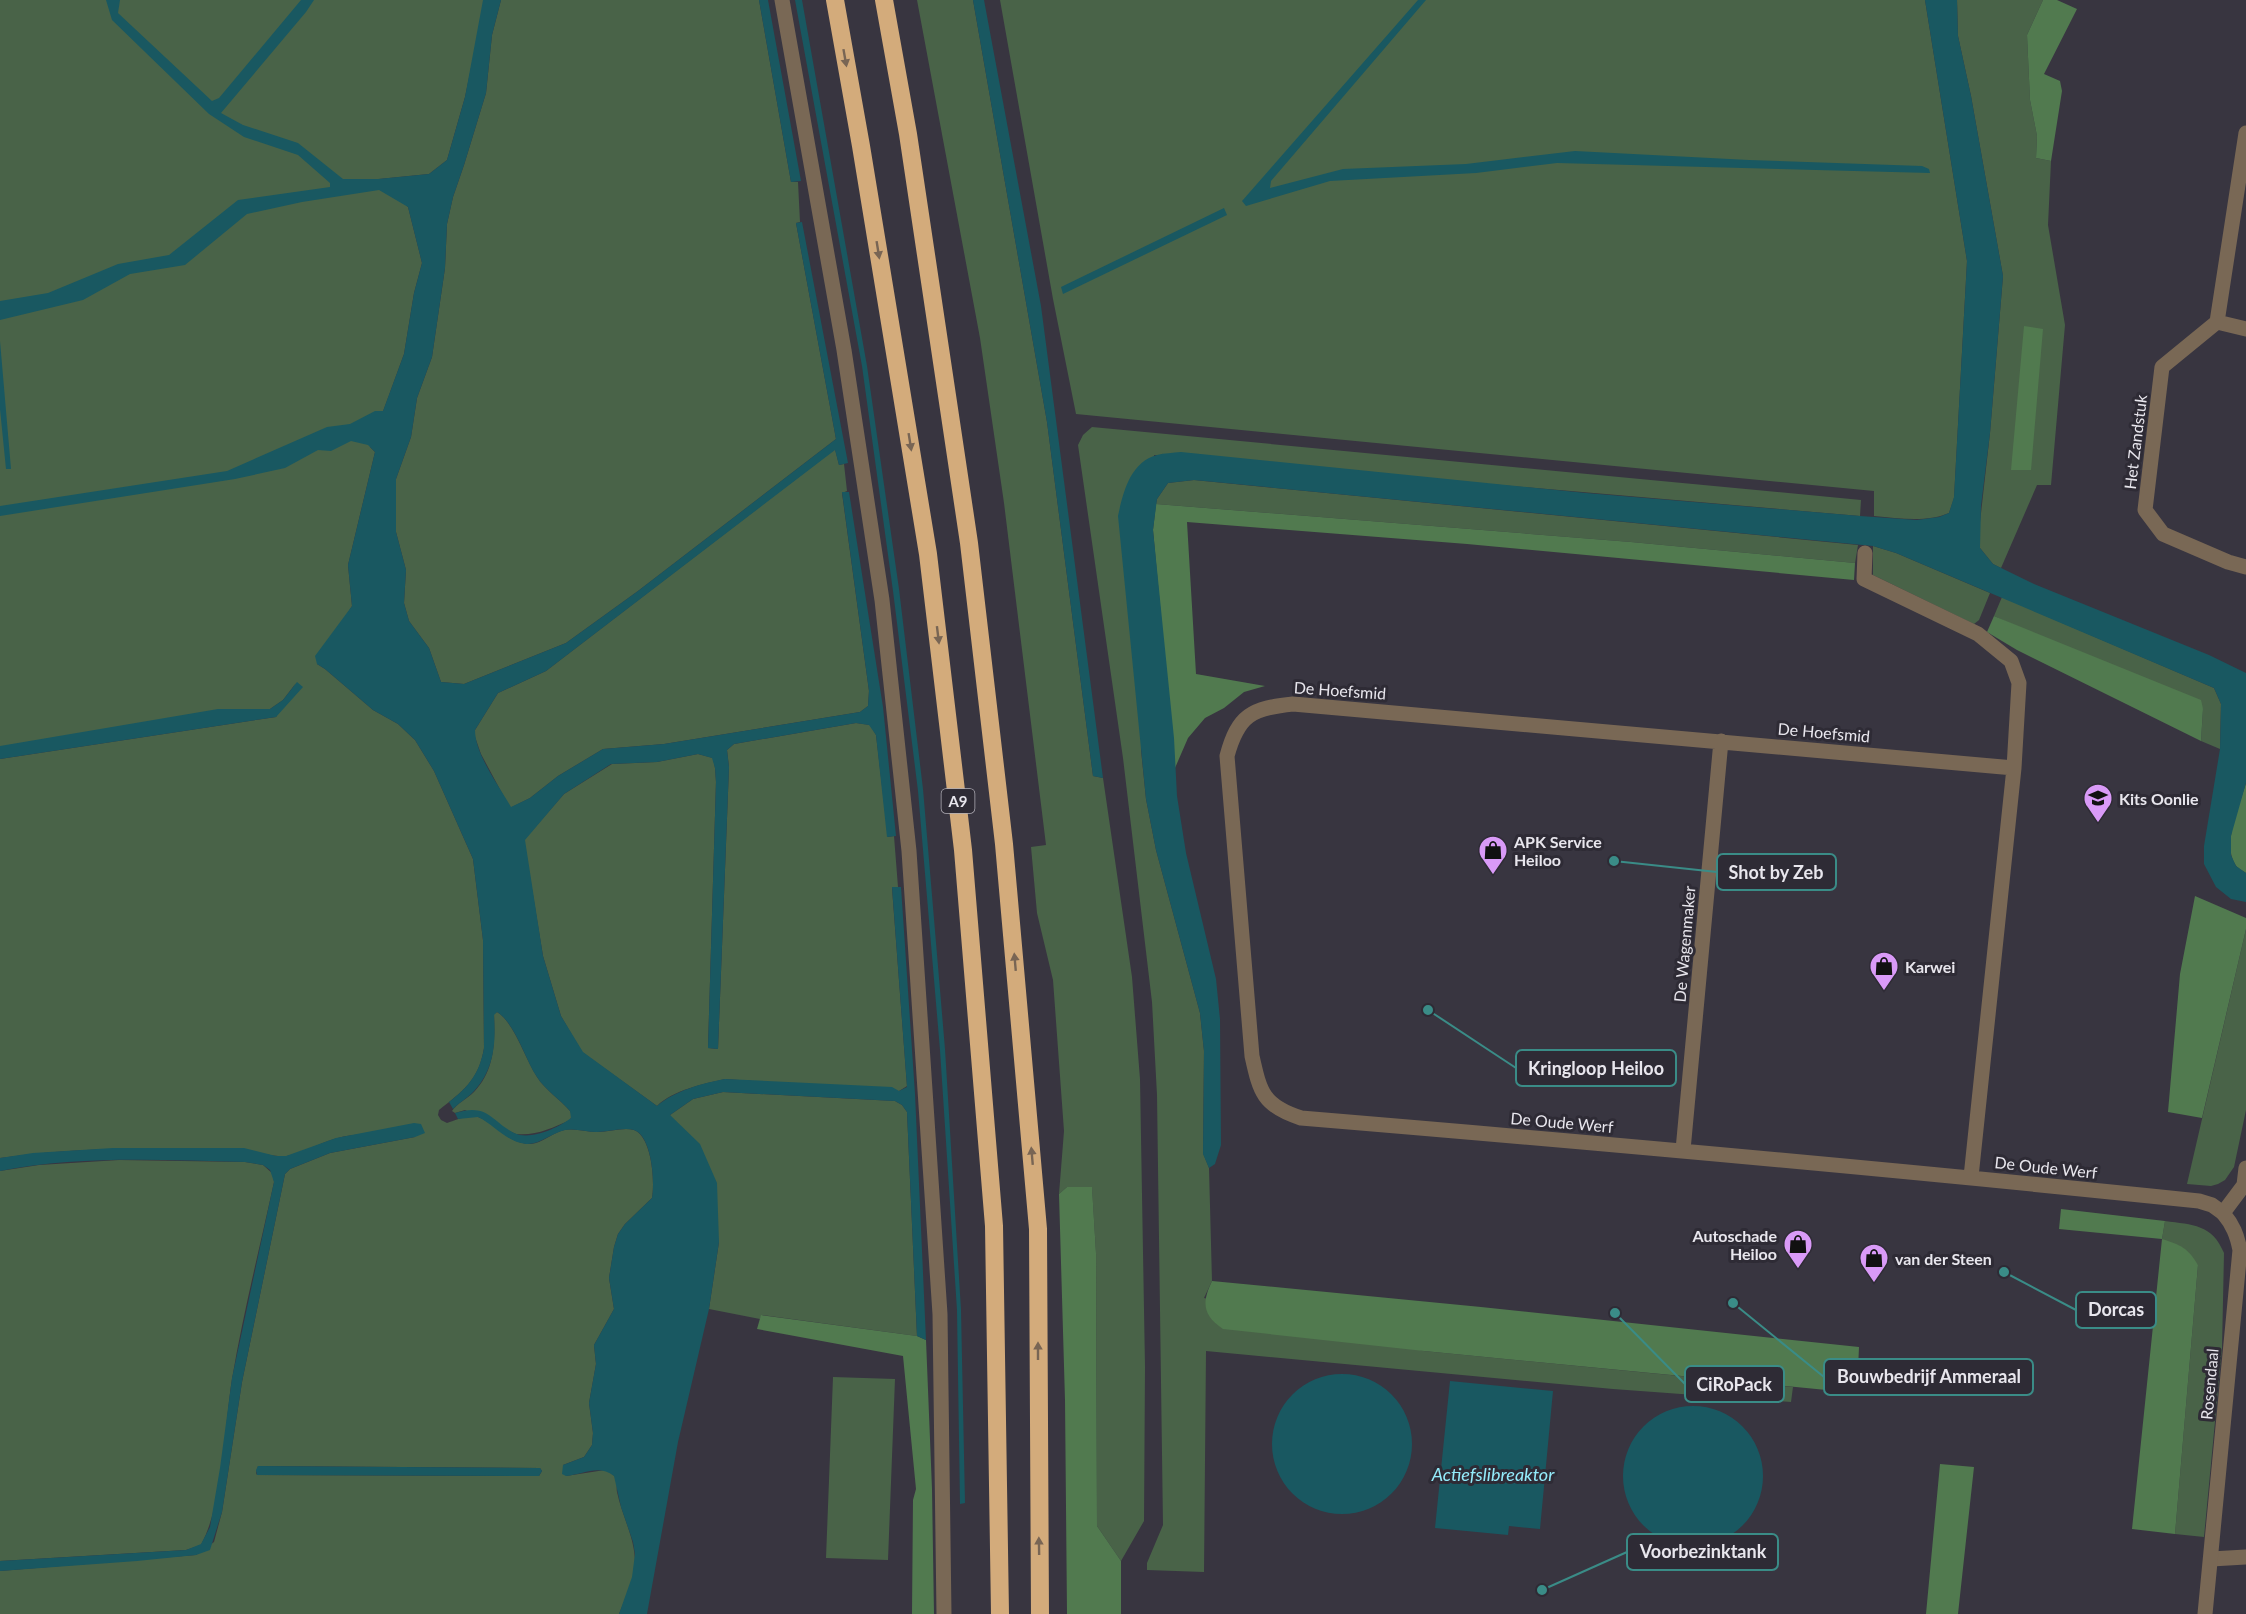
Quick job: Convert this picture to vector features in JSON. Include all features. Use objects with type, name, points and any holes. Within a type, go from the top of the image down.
[{"type":"highway","name":"A9","points":[[835,0],[928,554],[963,850],[993,1226],[1000,1614]]},
{"type":"highway","name":"A9","points":[[884,0],[908,134],[967,531],[1004,844],[1038,1228],[1040,1614]]},
{"type":"street","points":[[782,0],[844,350],[882,600],[909,851],[940,1314],[944,1614]]},
{"type":"street","points":[[2246,133],[2217,322],[2246,330]]},
{"type":"street","name":"Het Zandstuk","points":[[2217,322],[2162,367],[2145,510],[2163,534],[2228,562],[2246,567]]},
{"type":"street","points":[[1865,553],[1864,579],[1978,634],[2011,661],[2019,683],[2014,768],[1971,1177]]},
{"type":"street","name":"De Hoefsmid","points":[[1233,735],[1246,717],[1268,706],[1293,704],[2014,768]]},
{"type":"street","name":"De Oude Werf","points":[[1233,735],[1227,756],[1252,1056],[1257,1079],[1268,1102],[1287,1114],[1301,1118],[1683,1150],[2199,1201],[2212,1205],[2223,1213]]},
{"type":"street","name":"De Wagenmaker","points":[[1683,1150],[1721,741]]},
{"type":"street","points":[[2223,1213],[2244,1185],[2246,1168]]},
{"type":"street","name":"Rosendaal","points":[[2205,1614],[2240,1250],[2234,1230],[2223,1213]]},
{"type":"street","points":[[2211,1559],[2246,1557]]},
{"type":"green space","points":[[0,0],[485,0],[465,97],[447,160],[429,174],[379,179],[408,207],[422,263],[414,293],[404,354],[370,447],[375,452],[348,565],[352,606],[317,664],[373,710],[398,724],[415,740],[434,771],[473,859],[483,940],[484,1048],[478,1069],[469,1084],[439,1110],[438,1115],[441,1120],[447,1123],[467,1117],[478,1117],[515,1141],[531,1144],[566,1130],[598,1132],[630,1129],[640,1134],[648,1150],[653,1182],[652,1198],[618,1234],[609,1278],[614,1309],[594,1345],[596,1364],[589,1403],[593,1433],[592,1445],[584,1457],[563,1465],[566,1476],[605,1470],[616,1478],[619,1501],[635,1556],[631,1584],[619,1614],[0,1614],[0,1571],[196,1555],[214,1542],[222,1512],[242,1382],[285,1174],[290,1169],[330,1153],[415,1137],[384,1134],[354,1135],[334,1139],[287,1156],[274,1156],[235,1148],[171,1148],[86,1150],[0,1158],[0,759],[276,717],[296,683],[283,700],[270,709],[0,748]],"holes":[[[258,1466],[540,1468],[542,1471],[539,1476],[257,1475],[256,1473]]]},
{"type":"green space","points":[[501,0],[759,0],[791,182],[798,182],[800,222],[796,223],[836,439],[638,591],[566,643],[464,684],[441,682],[429,648],[409,621],[404,603],[406,570],[396,532],[396,479],[411,437],[417,398],[432,357],[445,268],[447,224],[453,197],[486,93],[492,35]]},
{"type":"green space","points":[[917,0],[973,0],[1047,422],[1093,776],[1103,778],[1132,977],[1140,1079],[1145,1367],[1144,1521],[1121,1561],[1097,1526],[1096,1253],[1092,1188],[1067,1187],[1059,1194],[1064,1131],[1053,980],[1037,913],[1031,847],[1046,845],[1004,503],[980,338]]},
{"type":"green space","points":[[1000,0],[1925,0],[1967,261],[1954,498],[1949,513],[1921,519],[1874,516],[1874,491],[1076,414],[1053,299]]},
{"type":"green space","points":[[1957,0],[2043,0],[2027,35],[2030,100],[2037,136],[2036,158],[2051,161],[2048,225],[2065,325],[2051,485],[2037,485],[2001,568],[1993,564],[1980,548],[1979,531],[2003,276],[1958,36]]},
{"type":"green space","points":[[2043,0],[2057,0],[2077,9],[2044,74],[2060,81],[2062,91],[2051,161],[2036,158],[2037,136],[2030,100],[2027,35]]},
{"type":"green space","points":[[2024,326],[2043,329],[2031,470],[2011,470]]},
{"type":"green space","points":[[1092,427],[1861,500],[1860,516],[1154,455],[1141,750],[1146,799],[1156,850],[1200,1013],[1204,1051],[1203,1153],[1209,1168],[1212,1281],[1204,1298],[1424,1351],[1793,1387],[1791,1402],[1613,1389],[1206,1351],[1204,1572],[1147,1570],[1147,1563],[1163,1525],[1157,1095],[1152,1002],[1123,758],[1078,445],[1083,435]]},
{"type":"green space","points":[[835,449],[839,465],[844,464],[847,491],[842,493],[869,691],[868,706],[860,712],[664,744],[603,749],[558,776],[530,798],[510,808],[481,754],[475,737],[475,730],[498,693],[546,671]]},
{"type":"green space","points":[[1194,480],[1858,545],[1855,563],[1631,542],[1156,504],[1168,483]]},
{"type":"green space","points":[[1156,504],[1631,542],[1855,563],[1854,580],[1467,544],[1187,522],[1196,674],[1265,686],[1244,692],[1224,708],[1205,718],[1188,738],[1175,768],[1153,530]]},
{"type":"green space","points":[[1873,546],[1896,553],[1990,593],[1979,620],[1974,624],[1873,575]]},
{"type":"green space","points":[[2002,597],[2214,688],[2221,704],[2220,749],[2201,741],[2203,709],[1994,616]]},
{"type":"green space","points":[[1994,616],[2201,700],[2203,709],[2201,741],[2017,650],[1987,632]]},
{"type":"green space","points":[[856,723],[870,725],[876,735],[888,837],[894,836],[898,887],[892,888],[907,1086],[899,1091],[725,1079],[680,1092],[657,1106],[582,1052],[561,1016],[543,956],[524,840],[564,794],[612,764],[657,762],[698,754],[713,758],[716,782],[708,1048],[718,1049],[729,767],[727,750],[734,744]]},
{"type":"green space","points":[[2246,783],[2246,873],[2235,864],[2230,846],[2233,824]]},
{"type":"green space","points":[[2195,896],[2246,918],[2246,929],[2202,1118],[2168,1112],[2180,974]]},
{"type":"green space","points":[[2246,929],[2246,1110],[2234,1167],[2225,1180],[2218,1184],[2211,1186],[2187,1184]]},
{"type":"green space","points":[[497,1012],[514,1032],[540,1082],[570,1111],[572,1115],[570,1120],[537,1133],[516,1134],[465,1110],[455,1113],[452,1111],[474,1092],[486,1074],[492,1055],[494,1014]]},
{"type":"green space","points":[[723,1092],[895,1101],[902,1105],[907,1112],[917,1336],[762,1315],[760,1319],[709,1309],[719,1242],[670,1115],[693,1099]]},
{"type":"green space","points":[[119,1160],[245,1162],[263,1165],[273,1174],[274,1182],[236,1354],[219,1486],[209,1527],[201,1545],[186,1550],[0,1561],[0,1171],[39,1165]]},
{"type":"green space","points":[[1067,1187],[1092,1187],[1096,1253],[1097,1526],[1121,1561],[1121,1614],[1067,1614],[1065,1400],[1059,1194]]},
{"type":"green space","points":[[2061,1209],[2165,1221],[2162,1239],[2059,1229]]},
{"type":"green space","points":[[2165,1221],[2193,1225],[2207,1231],[2214,1236],[2224,1253],[2222,1348],[2204,1537],[2175,1534],[2198,1265],[2162,1239]]},
{"type":"green space","points":[[2162,1239],[2183,1248],[2198,1265],[2175,1534],[2132,1529]]},
{"type":"green space","points":[[1212,1281],[1859,1347],[1857,1393],[1223,1329],[1211,1319],[1206,1308],[1207,1295]]},
{"type":"green space","points":[[761,1315],[917,1336],[926,1340],[934,1614],[912,1614],[913,1500],[916,1489],[903,1356],[757,1329]]},
{"type":"green space","points":[[833,1377],[895,1379],[888,1560],[826,1558]]},
{"type":"green space","points":[[1940,1464],[1974,1467],[1958,1614],[1926,1614]]},
{"type":"water","points":[[106,0],[120,0],[118,13],[212,101],[219,98],[301,0],[314,0],[221,113],[243,125],[298,143],[343,179],[378,179],[429,174],[447,160],[465,97],[483,0],[501,0],[492,35],[486,93],[453,197],[447,224],[445,268],[432,357],[417,398],[411,437],[396,479],[396,532],[406,570],[404,603],[409,621],[429,648],[441,682],[464,684],[566,643],[638,591],[836,439],[796,223],[802,222],[848,463],[839,465],[835,450],[546,671],[498,693],[475,730],[483,759],[511,807],[530,798],[558,776],[603,749],[664,744],[860,712],[868,706],[869,691],[842,492],[849,492],[883,707],[896,836],[887,837],[876,735],[869,725],[856,723],[734,744],[727,750],[729,767],[718,1049],[708,1048],[716,782],[712,758],[698,754],[657,762],[611,764],[564,794],[525,840],[543,956],[561,1016],[583,1052],[657,1106],[680,1092],[725,1079],[892,1087],[899,1091],[907,1087],[892,887],[901,887],[915,1094],[926,1340],[917,1336],[907,1112],[902,1105],[895,1101],[723,1092],[693,1099],[670,1115],[700,1144],[717,1183],[719,1242],[709,1309],[678,1442],[647,1614],[619,1614],[632,1577],[635,1554],[614,1476],[597,1470],[566,1476],[562,1474],[563,1465],[584,1457],[592,1445],[593,1433],[589,1403],[596,1364],[594,1345],[614,1309],[609,1278],[614,1247],[618,1234],[625,1224],[652,1198],[651,1160],[645,1141],[634,1130],[597,1132],[565,1130],[536,1143],[526,1144],[512,1140],[478,1117],[458,1119],[455,1113],[475,1110],[488,1114],[514,1133],[528,1135],[559,1126],[571,1118],[570,1111],[537,1077],[509,1024],[497,1012],[494,1015],[495,1036],[492,1055],[486,1073],[475,1090],[453,1109],[449,1102],[472,1078],[480,1064],[484,1048],[483,940],[473,859],[434,771],[415,740],[398,724],[373,710],[317,664],[315,656],[352,606],[348,565],[375,452],[368,445],[351,441],[331,451],[318,450],[285,468],[235,479],[0,516],[0,506],[227,471],[327,427],[350,424],[375,411],[383,411],[404,354],[414,293],[422,263],[408,207],[379,190],[302,202],[247,214],[185,265],[130,274],[83,300],[0,320],[0,301],[48,293],[118,264],[169,255],[238,200],[330,187],[330,183],[298,155],[244,137],[209,114],[112,20]]},
{"type":"water","points":[[759,0],[768,0],[801,181],[791,182]]},
{"type":"water","points":[[795,0],[802,0],[867,366],[899,589],[923,789],[945,1049],[961,1310],[965,1503],[960,1504],[957,1310],[940,1050],[918,791],[862,366]]},
{"type":"water","points":[[973,0],[984,0],[1041,306],[1103,778],[1093,776],[1047,422]]},
{"type":"water","points":[[1418,0],[1426,0],[1271,181],[1270,188],[1343,169],[1466,164],[1575,151],[1922,166],[1929,169],[1930,173],[1557,163],[1476,173],[1330,181],[1246,206],[1242,201]]},
{"type":"water","points":[[1925,0],[1957,0],[1958,36],[2003,276],[1990,433],[1981,506],[1980,548],[1993,564],[2034,584],[2209,655],[2246,673],[2246,783],[2231,836],[2231,855],[2236,866],[2246,873],[2246,902],[2231,899],[2216,887],[2204,864],[2204,846],[2220,749],[2221,704],[2214,688],[1896,553],[1873,546],[1194,480],[1168,483],[1157,499],[1153,530],[1174,738],[1177,796],[1186,853],[1216,979],[1220,1019],[1221,1145],[1215,1164],[1209,1168],[1203,1154],[1204,1051],[1200,1013],[1156,850],[1146,799],[1118,516],[1125,488],[1134,471],[1140,464],[1160,454],[1181,452],[1586,493],[1860,516],[1917,520],[1949,513],[1954,497],[1967,261]]},
{"type":"water","points":[[1224,208],[1227,215],[1063,294],[1061,287]]},
{"type":"water","points":[[0,341],[11,469],[6,469],[0,409]]},
{"type":"water","points":[[297,682],[303,687],[276,717],[0,759],[0,746],[218,709],[270,709],[283,700]]},
{"type":"water","points":[[414,1123],[421,1124],[425,1133],[415,1137],[330,1153],[290,1169],[285,1174],[242,1382],[222,1512],[210,1550],[196,1555],[137,1561],[0,1571],[0,1561],[186,1550],[201,1544],[210,1527],[232,1378],[274,1182],[270,1170],[263,1165],[245,1162],[91,1161],[0,1171],[0,1158],[33,1153],[113,1148],[244,1148],[276,1156],[286,1156],[336,1138]]},
{"type":"water","points":[[1342,1374],[1369,1379],[1392,1394],[1407,1417],[1412,1444],[1407,1471],[1392,1494],[1369,1509],[1342,1514],[1315,1509],[1292,1494],[1277,1471],[1272,1444],[1277,1417],[1292,1394],[1315,1379]]},
{"type":"water","name":"Actiefslibreaktor","points":[[1450,1381],[1553,1391],[1540,1529],[1509,1526],[1508,1535],[1435,1528]]},
{"type":"water","points":[[1693,1406],[1720,1411],[1743,1426],[1758,1449],[1763,1476],[1758,1503],[1743,1526],[1720,1541],[1693,1546],[1666,1541],[1643,1526],[1628,1503],[1623,1476],[1628,1449],[1643,1426],[1666,1411]]},
{"type":"water","points":[[258,1466],[540,1468],[542,1471],[539,1476],[257,1475]]},
{"type":"place","name":"Kits Oonlie","points":[[2098,824]]},
{"type":"place","name":"Shot by Zeb","points":[[1614,861]]},
{"type":"place","name":"APK Service Heiloo","points":[[1493,876]]},
{"type":"place","name":"Karwei","points":[[1884,992]]},
{"type":"place","name":"Kringloop Heiloo","points":[[1428,1010]]},
{"type":"place","name":"Autoschade Heiloo","points":[[1798,1270]]},
{"type":"place","name":"Dorcas","points":[[2004,1272]]},
{"type":"place","name":"van der Steen","points":[[1874,1284]]},
{"type":"place","name":"Bouwbedrijf Ammeraal","points":[[1733,1303]]},
{"type":"place","name":"CiRoPack","points":[[1615,1313]]},
{"type":"place","name":"Voorbezinktank","points":[[1542,1590]]}]
